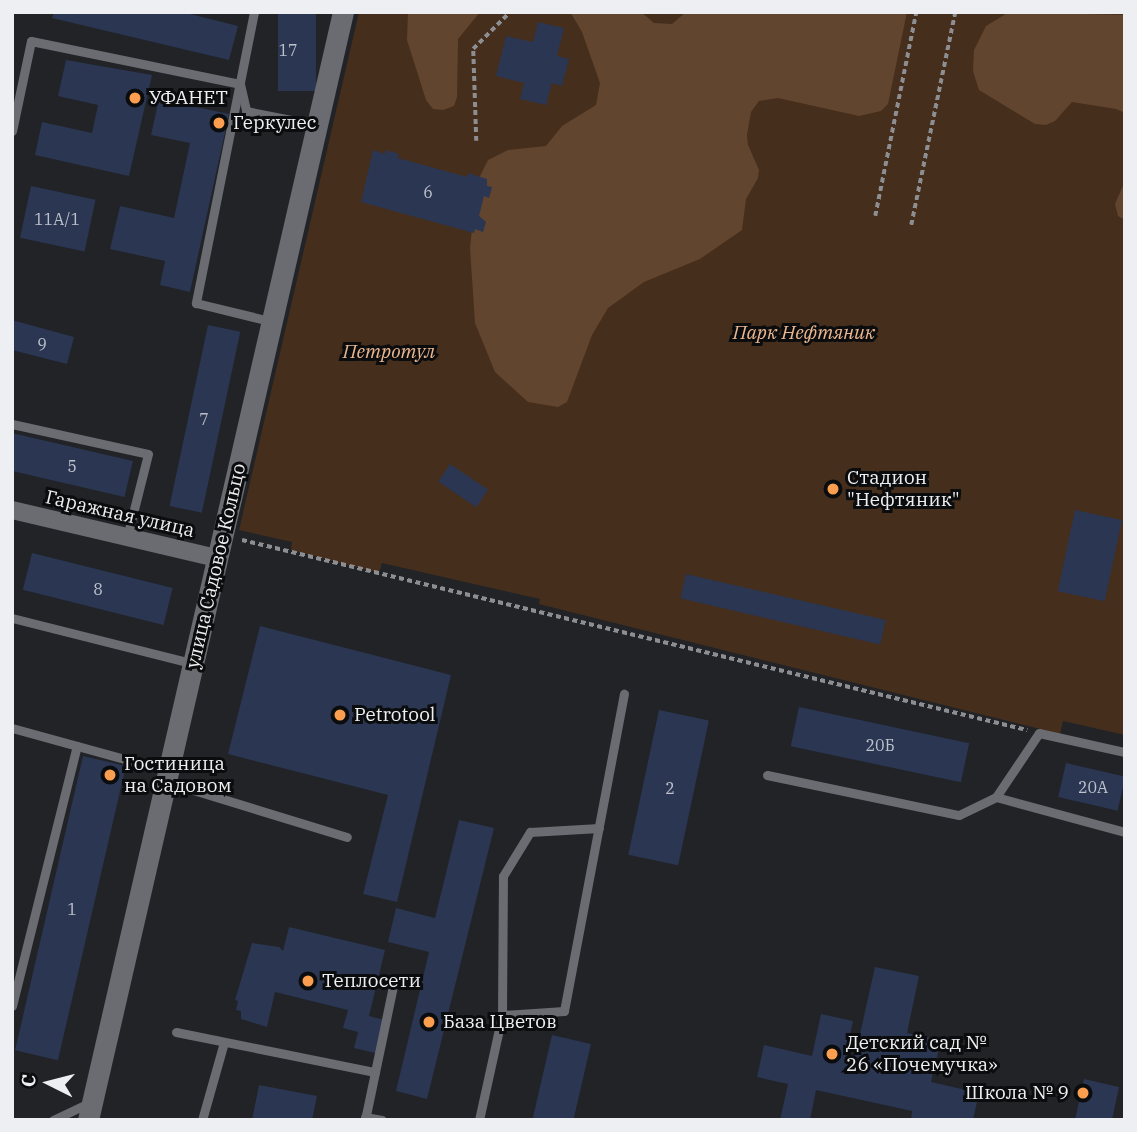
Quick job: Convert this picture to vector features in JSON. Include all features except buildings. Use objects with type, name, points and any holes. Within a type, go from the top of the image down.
[{"type":"main road","name":"улица Садовое Кольцо","points":[[90,1110],[343,12]]},
{"type":"street","name":"Гаражная улица","points":[[12,510],[217,558]]},
{"type":"lane","points":[[254,12],[196,303],[272,321]]},
{"type":"lane","points":[[12,131],[31,41],[240,84]]},
{"type":"lane","points":[[240,84],[246,111],[317,125]]},
{"type":"lane","points":[[12,424],[148,454],[127,537]]},
{"type":"lane","points":[[12,618],[193,663]]},
{"type":"lane","points":[[502,1015],[564,1011],[624,694]]},
{"type":"lane","points":[[12,728],[76,746],[347,837]]},
{"type":"lane","points":[[767,775],[959,815],[996,797],[1039,733],[1125,752]]},
{"type":"lane","points":[[12,1006],[76,746]]},
{"type":"lane","points":[[996,797],[1125,832]]},
{"type":"lane","points":[[479,1120],[502,1015],[503,876],[530,832],[599,828]]},
{"type":"lane","points":[[382,1120],[365,1118],[393,986]]},
{"type":"lane","points":[[176,1032],[375,1072]]},
{"type":"lane","points":[[202,1120],[224,1042]]},
{"type":"lane","points":[[53,1120],[90,1110]]},
{"type":"path","points":[[476,141],[473,49],[510,12]]},
{"type":"path","points":[[875,216],[916,12]]},
{"type":"path","points":[[911,225],[955,12]]},
{"type":"path","points":[[223,536],[1039,733]]},
{"type":"green space","name":"Парк Нефтяник","points":[[359,12],[1125,12],[1125,735],[1063,721],[1060,734],[539,604],[540,599],[382,563],[379,573],[291,550],[292,542],[239,530]]},
{"type":"shaded area","points":[[408,12],[480,12],[458,39],[457,97],[454,106],[443,110],[433,109],[426,100],[407,40]]},
{"type":"shaded area","points":[[567,12],[641,12],[654,23],[672,24],[686,12],[907,12],[888,104],[881,111],[859,116],[778,98],[759,101],[751,112],[747,135],[748,145],[759,170],[758,178],[746,199],[742,230],[700,259],[644,282],[608,308],[592,335],[567,402],[558,407],[528,402],[495,372],[475,323],[470,248],[477,182],[488,160],[508,150],[546,146],[562,126],[596,105],[600,83],[582,32],[572,15]]},
{"type":"shaded area","points":[[1009,12],[1125,15],[1125,113],[1072,102],[1055,121],[1046,125],[1035,124],[979,90],[973,71],[974,50],[986,26]]},
{"type":"shaded area","points":[[1125,181],[1125,220],[1118,216],[1115,204]]},
{"type":"place","name":"УФАНЕТ","points":[[135,98]]},
{"type":"place","name":"Геркулес","points":[[219,123]]},
{"type":"place","name":"Стадион \"Нефтяник\"","points":[[833,489]]},
{"type":"place","name":"Petrotool","points":[[340,715]]},
{"type":"place","name":"Гостиница на Садовом","points":[[110,775]]},
{"type":"place","name":"Теплосети","points":[[308,981]]},
{"type":"place","name":"База Цветов","points":[[429,1022]]},
{"type":"place","name":"Детский сад № 26 «Почемучка»","points":[[832,1054]]},
{"type":"place","name":"Школа № 9","points":[[1083,1093]]},
{"type":"park label","name":"Петротул","points":[[389,352]]}]
